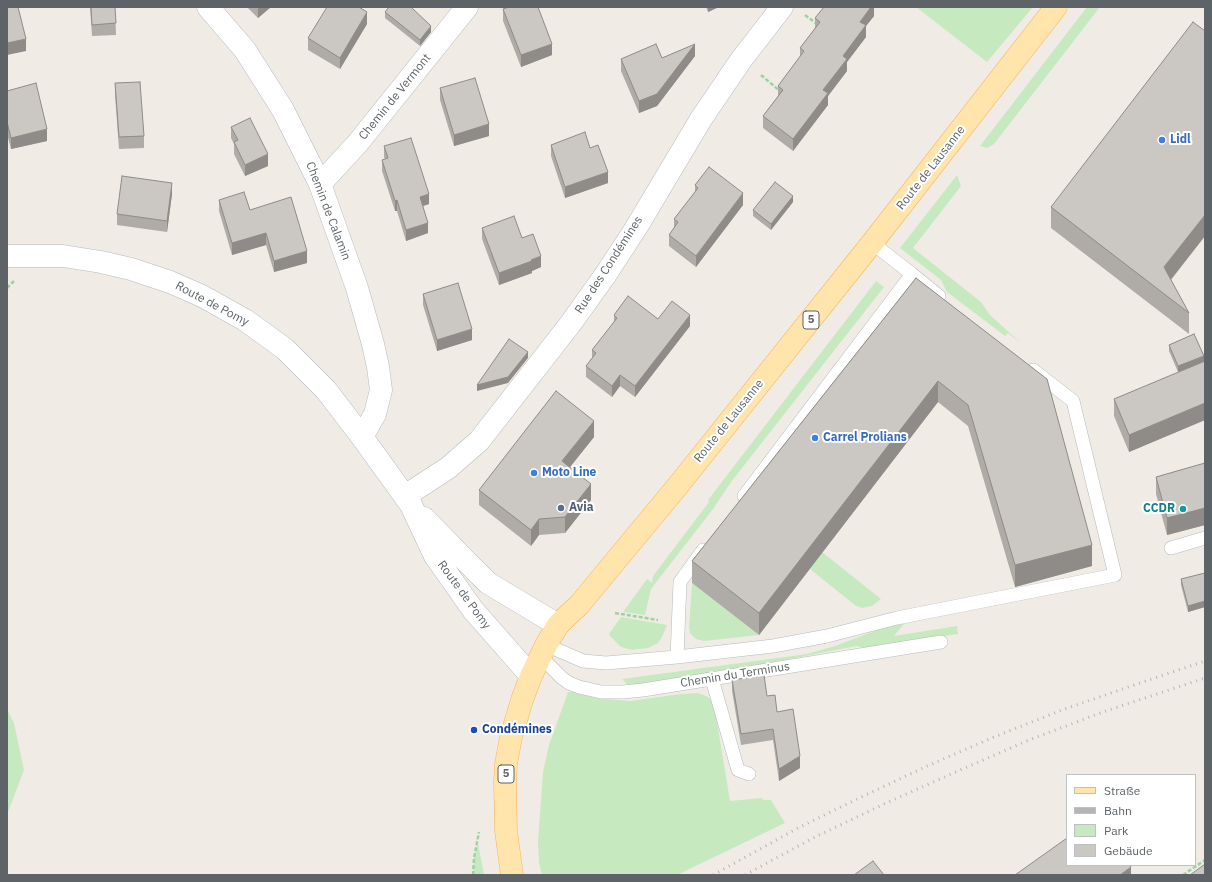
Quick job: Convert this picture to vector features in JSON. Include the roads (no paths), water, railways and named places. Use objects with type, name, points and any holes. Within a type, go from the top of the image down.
[{"type":"main road","name":"Route de Lausanne","points":[[512,875],[506,831],[506,764],[511,737],[531,676],[543,650],[558,626],[566,616],[580,605],[676,488],[872,243],[1056,7]]},
{"type":"street","name":"Chemin de Calamin","points":[[208,7],[245,50],[283,110],[320,184],[358,288],[373,344],[381,390],[375,414],[362,437]]},
{"type":"street","name":"Chemin de Vermont","points":[[320,184],[357,144],[468,7]]},
{"type":"street","name":"Rue des Condémines","points":[[408,500],[448,468],[478,441],[571,323],[606,274],[627,241],[700,119],[741,60],[782,7]]},
{"type":"street","name":"Route de Pomy","points":[[7,256],[64,256],[131,269],[170,282],[202,296],[245,320],[285,350],[326,390],[408,500],[488,583],[558,626]]},
{"type":"street","name":"Route de Pomy","points":[[408,500],[435,556],[473,610],[531,676]]},
{"type":"lane","points":[[872,243],[949,304]]},
{"type":"lane","points":[[738,505],[912,274]]},
{"type":"lane","points":[[543,650],[583,661],[606,663],[774,646],[828,636],[897,618],[1115,575],[1073,401],[1023,362]]},
{"type":"lane","points":[[1171,548],[1205,538]]},
{"type":"lane","points":[[677,656],[680,582],[709,543]]},
{"type":"lane","name":"Chemin du Terminus","points":[[543,650],[562,678],[579,687],[601,692],[643,690],[942,642]]},
{"type":"lane","points":[[712,679],[738,770],[750,774]]},
{"type":"railway","points":[[713,875],[798,828],[925,767],[1062,710],[1205,661]]},
{"type":"railway","points":[[745,875],[813,838],[884,804],[1029,740],[1103,712],[1205,678]]},
{"type":"place","name":"Lidl","points":[[1162,140]]},
{"type":"place","name":"Carrel Prolians","points":[[815,438]]},
{"type":"place","name":"Moto Line","points":[[534,473]]},
{"type":"place","name":"Avia","points":[[561,508]]},
{"type":"place","name":"CCDR","points":[[1183,509]]},
{"type":"place","name":"Condémines","points":[[474,730]]}]
